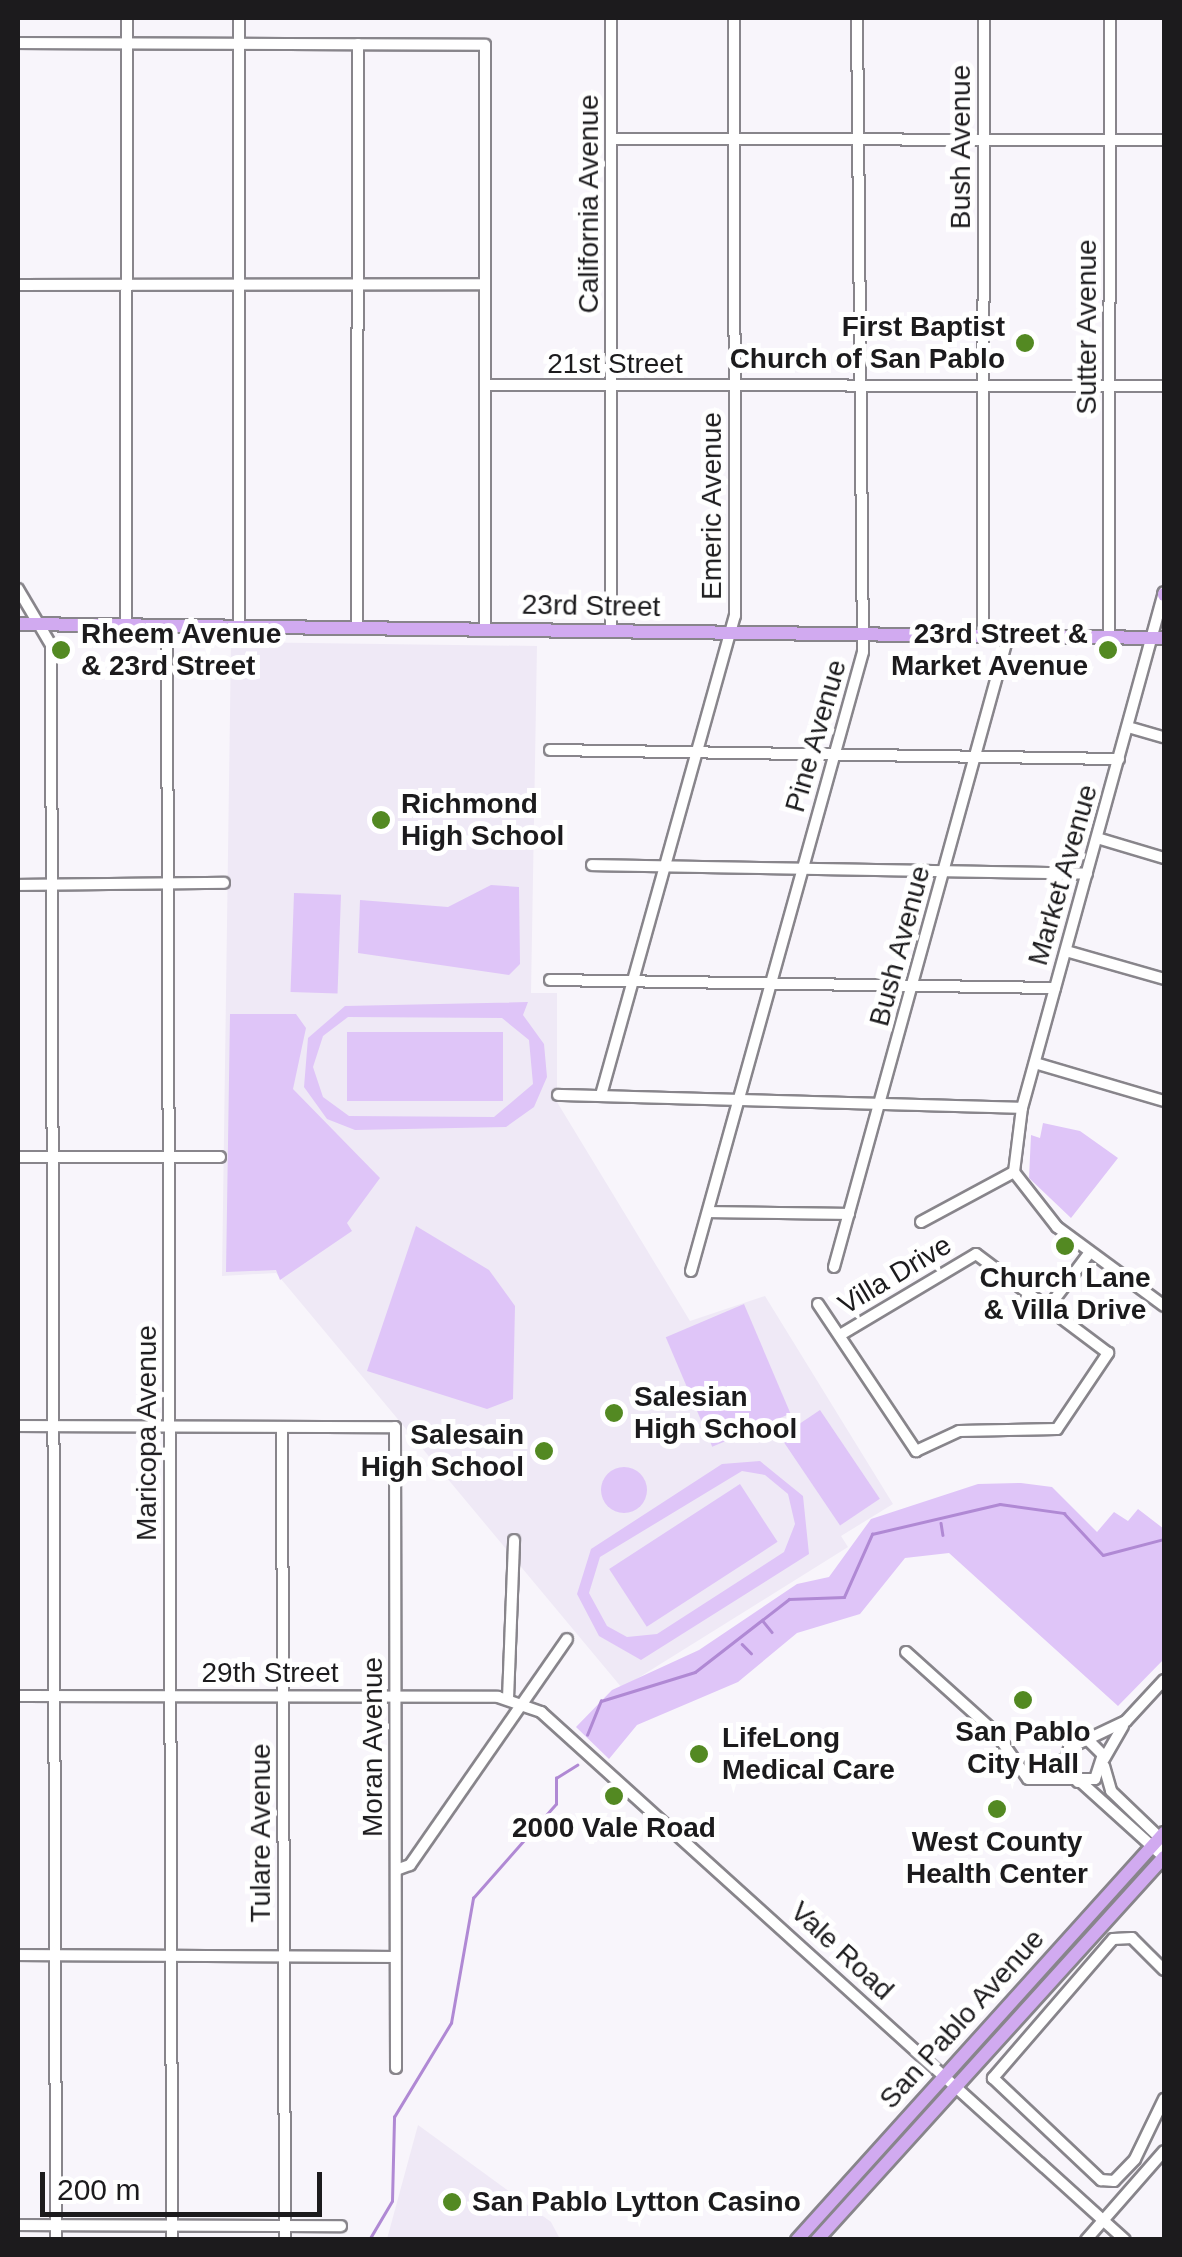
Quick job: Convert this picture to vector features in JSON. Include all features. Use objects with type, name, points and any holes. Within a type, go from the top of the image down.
[{"type":"main road","name":"23rd Street","points":[[18,624],[1158,638]]},
{"type":"main road","name":"San Pablo Avenue","points":[[796,2240],[1162,1835]]},
{"type":"main road","name":"San Pablo Avenue","points":[[817,2240],[1164,1857]]},
{"type":"main road","points":[[816,2218],[817,2240]]},
{"type":"street","points":[[126,626],[127,18]]},
{"type":"street","points":[[238,627],[239,18]]},
{"type":"street","name":"California Avenue","points":[[611,18],[611,631]]},
{"type":"street","name":"Emeric Avenue","points":[[601,1096],[727,633],[735,386],[734,18]]},
{"type":"street","name":"Pine Avenue","points":[[692,1271],[862,652],[858,634],[855,386],[857,18]]},
{"type":"street","name":"Bush Avenue","points":[[983,636],[984,18]]},
{"type":"street","name":"Sutter Avenue","points":[[1109,638],[1110,18]]},
{"type":"street","points":[[18,43],[485,46],[485,630]]},
{"type":"street","points":[[358,44],[358,628]]},
{"type":"street","points":[[611,139],[1164,140]]},
{"type":"street","points":[[18,284],[486,284]]},
{"type":"street","name":"21st Street","points":[[485,386],[1164,386]]},
{"type":"street","points":[[18,588],[51,645],[56,2240]]},
{"type":"street","name":"Market Avenue","points":[[1014,1172],[1022,1108],[1128,727],[1158,638],[1164,594]]},
{"type":"street","name":"Maricopa Avenue","points":[[167,626],[172,2240]]},
{"type":"street","name":"Bush Avenue","points":[[834,1267],[1008,636]]},
{"type":"street","points":[[1128,727],[1164,737]]},
{"type":"street","points":[[550,750],[1119,759]]},
{"type":"street","points":[[1097,838],[1164,858]]},
{"type":"street","points":[[592,865],[1087,874]]},
{"type":"street","points":[[18,885],[224,883]]},
{"type":"street","points":[[1066,951],[1164,979]]},
{"type":"street","points":[[550,980],[1055,988]]},
{"type":"street","points":[[1035,1062],[1164,1101]]},
{"type":"street","points":[[558,1095],[881,1100],[1022,1108]]},
{"type":"street","points":[[18,1157],[220,1157]]},
{"type":"street","points":[[921,1222],[1014,1172],[1031,1202],[1090,1252],[1164,1306]]},
{"type":"street","points":[[709,1212],[849,1214]]},
{"type":"street","points":[[1051,1304],[1090,1252]]},
{"type":"street","name":"Villa Drive","points":[[976,1254],[1051,1304],[1108,1354],[1045,1434],[959,1431],[916,1451],[840,1335],[976,1254]]},
{"type":"street","points":[[818,1304],[840,1335]]},
{"type":"street","points":[[18,1426],[282,1427]]},
{"type":"street","name":"Moran Avenue","points":[[282,1427],[395,1426],[396,2068]]},
{"type":"street","name":"Tulare Avenue","points":[[282,1427],[285,2240]]},
{"type":"street","points":[[508,1699],[514,1540]]},
{"type":"street","points":[[396,1870],[410,1866],[566,1639]]},
{"type":"street","points":[[906,1652],[995,1732],[1028,1779]]},
{"type":"street","points":[[1028,1779],[1080,1783],[1104,1762],[1126,1721],[1164,1680]]},
{"type":"street","name":"29th Street","points":[[18,1696],[396,1696],[508,1699],[522,1703]]},
{"type":"street","name":"Vale Road","points":[[522,1703],[1125,2240]]},
{"type":"street","points":[[1028,1779],[1126,1721]]},
{"type":"street","points":[[1089,1741],[1104,1762],[1111,1791],[1162,1835],[1164,1857]]},
{"type":"street","points":[[1064,1760],[1080,1783],[1149,1850],[1164,1857]]},
{"type":"street","points":[[1164,1970],[1132,1938],[1112,1939],[996,2070],[998,2086],[1074,2157],[1114,2181],[1164,2099]]},
{"type":"street","points":[[18,1956],[396,1957]]},
{"type":"street","points":[[1086,2240],[1160,2165],[1164,2150]]},
{"type":"street","points":[[1058,2177],[1074,2157]]},
{"type":"street","points":[[18,2226],[340,2226]]},
{"type":"shaded area","points":[[231,642],[537,646],[531,993],[557,993],[557,1102],[690,1321],[765,1296],[893,1504],[841,1536],[848,1547],[622,1688],[276,1273],[222,1276]]},
{"type":"shaded area","points":[[491,885],[519,887],[520,964],[509,975],[358,953],[360,900],[448,907]]},
{"type":"shaded area","points":[[294,893],[341,895],[338,994],[291,992]]},
{"type":"shaded area","points":[[528,1002],[523,1015],[544,1044],[547,1077],[534,1107],[506,1127],[355,1130],[327,1119],[304,1087],[308,1038],[345,1006]],"holes":[[[348,1017],[502,1018],[529,1040],[533,1084],[494,1117],[349,1116],[323,1097],[313,1067],[323,1036]]]},
{"type":"shaded area","points":[[230,1014],[296,1014],[306,1028],[293,1089],[380,1178],[347,1223],[352,1231],[280,1280],[276,1270],[226,1272]]},
{"type":"shaded area","points":[[347,1032],[503,1032],[503,1101],[347,1101]]},
{"type":"shaded area","points":[[1043,1123],[1080,1131],[1118,1158],[1071,1218],[1029,1178],[1031,1135],[1040,1138]]},
{"type":"shaded area","points":[[416,1226],[489,1270],[515,1306],[513,1399],[487,1409],[367,1371]]},
{"type":"shaded area","points":[[744,1304],[790,1414],[712,1447],[666,1337]]},
{"type":"shaded area","points":[[820,1410],[880,1499],[840,1526],[780,1437]]},
{"type":"shaded area","points":[[760,1461],[803,1496],[809,1554],[641,1660],[599,1636],[577,1594],[591,1549],[722,1464]],"holes":[[[742,1471],[765,1475],[788,1494],[795,1524],[784,1552],[657,1634],[627,1637],[607,1626],[589,1593],[600,1557]]]},
{"type":"shaded area","points":[[624,1467],[640,1474],[647,1490],[640,1506],[624,1513],[608,1506],[601,1490],[608,1474]]},
{"type":"shaded area","points":[[740,1484],[778,1542],[647,1627],[609,1569]]},
{"type":"shaded area","points":[[978,1484],[1052,1487],[1097,1532],[1114,1512],[1128,1521],[1138,1509],[1164,1529],[1164,1659],[1118,1706],[949,1553],[905,1558],[860,1614],[797,1633],[738,1682],[637,1725],[609,1759],[576,1727],[612,1690],[699,1650],[797,1584],[829,1577],[871,1519]]},
{"type":"shaded area","points":[[418,2125],[551,2222],[560,2239],[387,2239]]},
{"type":"waterway","points":[[587,1735],[601,1701],[695,1672],[789,1599],[844,1597],[872,1534],[1000,1504],[1064,1513],[1103,1555],[1164,1539]]},
{"type":"waterway","points":[[941,1523],[943,1535]]},
{"type":"waterway","points":[[763,1621],[772,1632]]},
{"type":"waterway","points":[[742,1644],[751,1653]]},
{"type":"waterway","points":[[369,2240],[392,2201],[394,2117],[451,2023],[473,1898],[556,1804],[556,1778],[577,1765]]},
{"type":"place","name":"First Baptist Church of San Pablo","points":[[1025,343]]},
{"type":"place","name":"Rheem Avenue & 23rd Street","points":[[61,650]]},
{"type":"place","name":"23rd Street & Market Avenue","points":[[1108,650]]},
{"type":"place","name":"Richmond High School","points":[[381,820]]},
{"type":"place","name":"Church Lane & Villa Drive","points":[[1065,1246]]},
{"type":"place","name":"Salesian High School","points":[[614,1413]]},
{"type":"place","name":"Salesain High School","points":[[544,1451]]},
{"type":"place","name":"San Pablo City Hall","points":[[1023,1700]]},
{"type":"place","name":"LifeLong Medical Care","points":[[699,1754]]},
{"type":"place","name":"2000 Vale Road","points":[[614,1796]]},
{"type":"place","name":"West County Health Center","points":[[997,1809]]},
{"type":"place","name":"San Pablo Lytton Casino","points":[[452,2202]]}]
